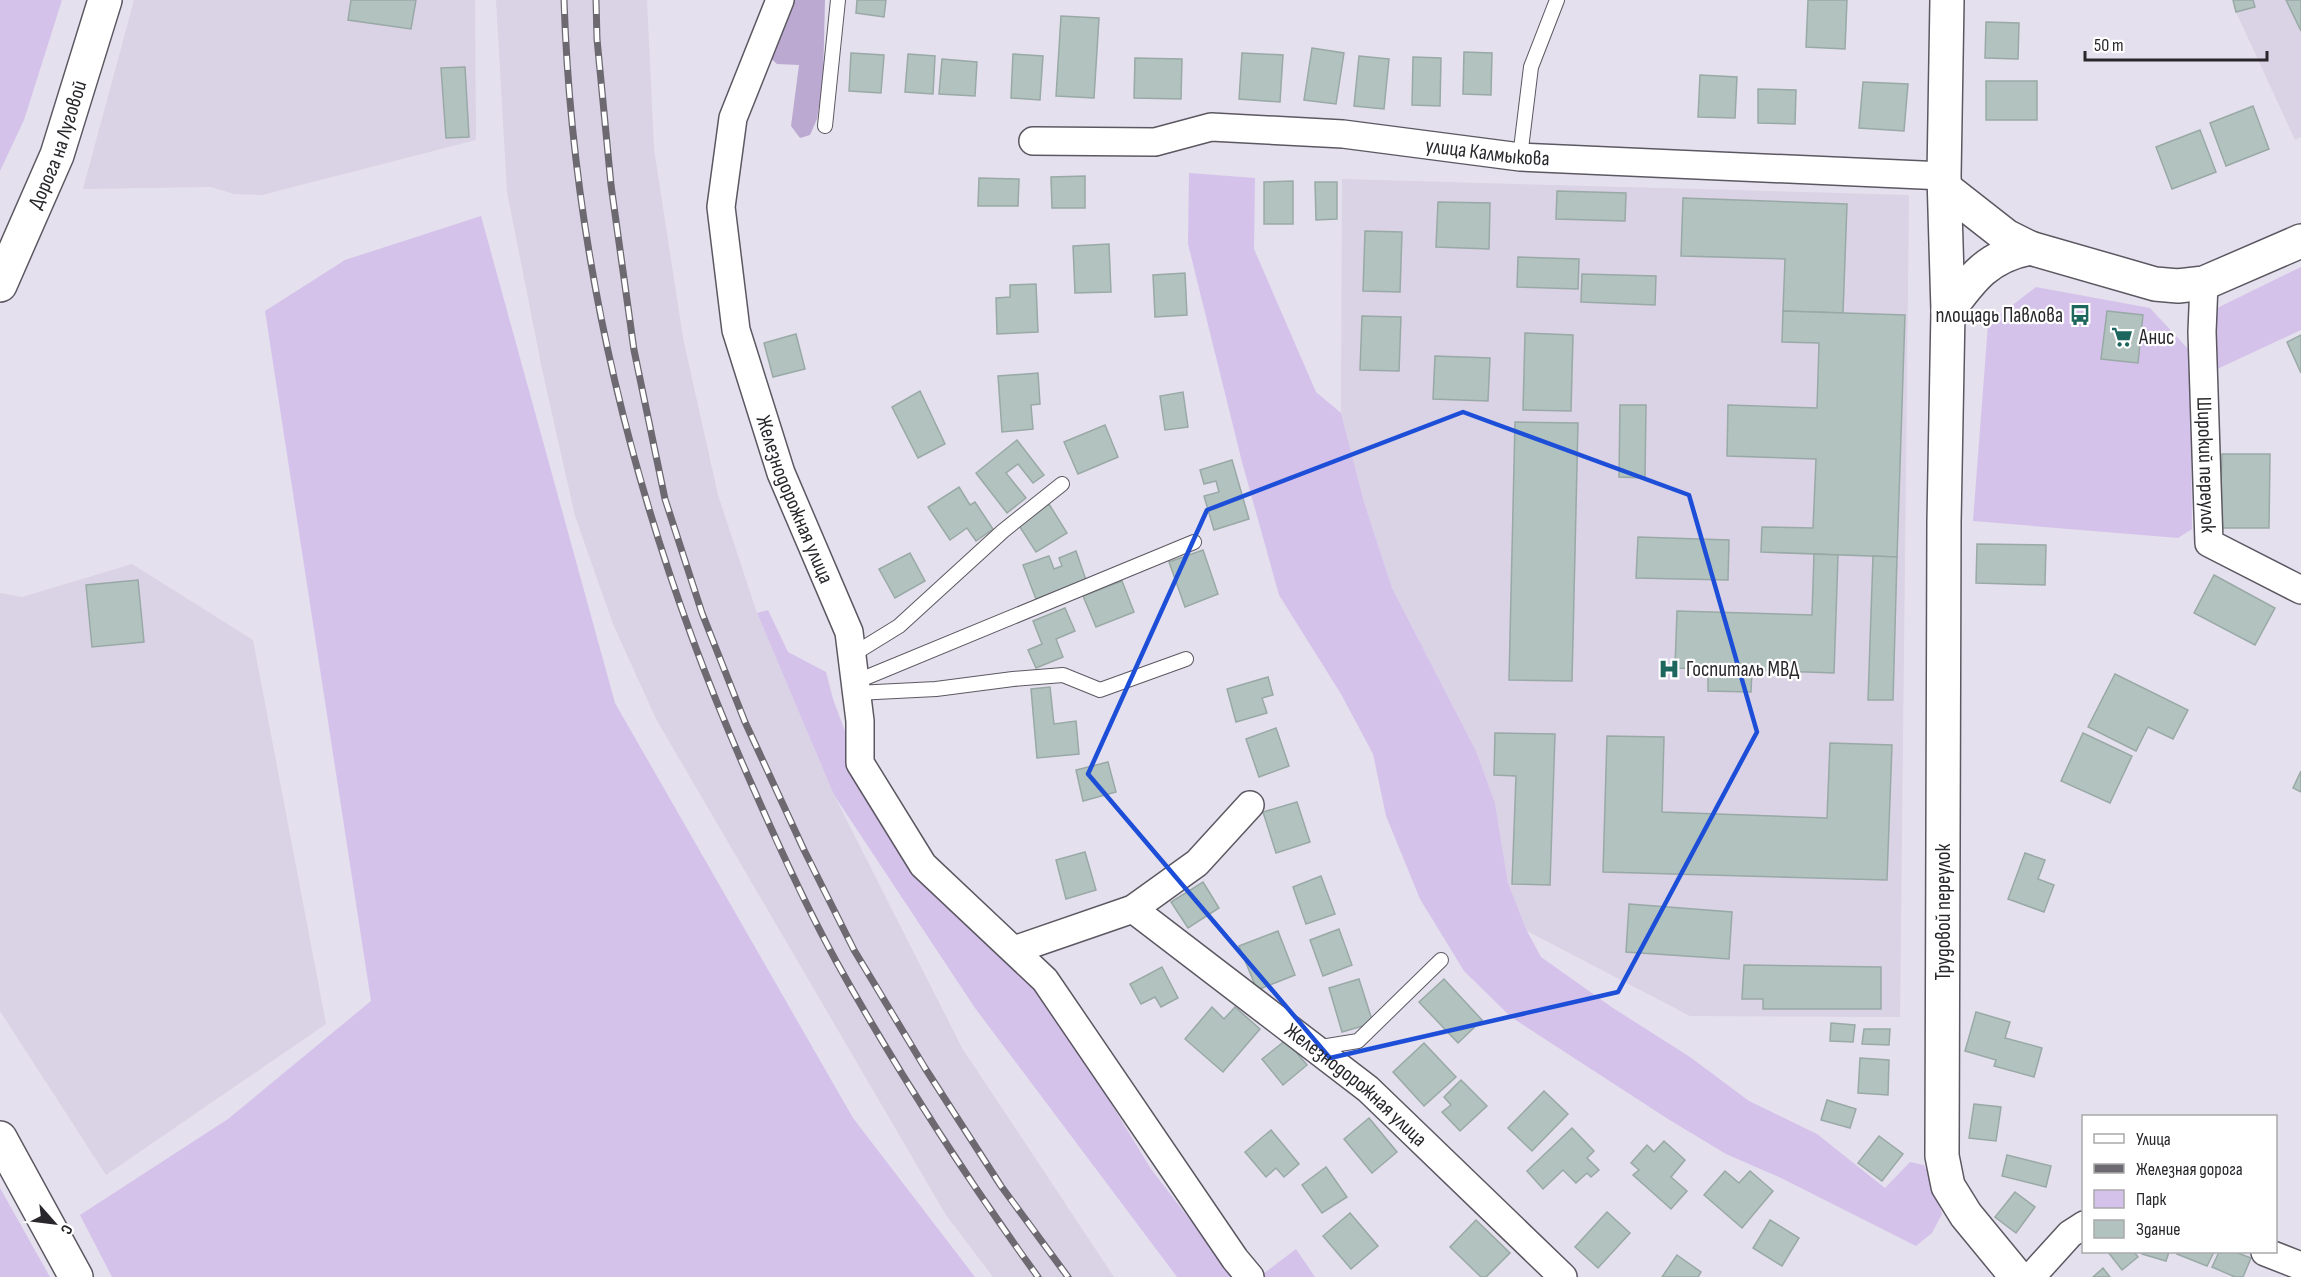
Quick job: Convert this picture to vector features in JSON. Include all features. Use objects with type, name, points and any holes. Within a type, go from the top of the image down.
[{"type":"street","name":"Дорога на Луговой","points":[[0,285],[57,155],[105,0]]},
{"type":"street","name":"Железнодорожная улица","points":[[780,0],[733,118],[721,207],[736,330],[782,473],[849,632],[860,721],[860,763],[923,865],[1045,980],[1235,1259],[1250,1277]]},
{"type":"street","points":[[1947,0],[1945,183],[1948,311]]},
{"type":"street","name":"улица Калмыкова","points":[[1033,141],[1155,142],[1210,127],[1343,134],[1520,157],[1945,183]]},
{"type":"street","points":[[1945,183],[2006,236],[2030,248],[2155,284],[2178,286],[2204,283],[2301,241]]},
{"type":"street","points":[[1948,311],[1965,288],[1989,264],[2009,252],[2030,248]]},
{"type":"street","name":"Широкий переулок","points":[[2204,283],[2202,332],[2209,543],[2301,590]]},
{"type":"street","name":"Трудовой переулок","points":[[1948,311],[1944,522],[1942,1156],[1948,1186],[1966,1215],[2017,1277]]},
{"type":"street","points":[[1014,950],[1133,909],[1197,863],[1250,804]]},
{"type":"street","name":"Железнодорожная улица","points":[[1133,909],[1368,1089],[1563,1277]]},
{"type":"street","points":[[0,1138],[76,1277]]},
{"type":"street","points":[[2031,1277],[2070,1234],[2082,1226]]},
{"type":"street","points":[[2270,1253],[2301,1266]]},
{"type":"lane","points":[[825,126],[838,0]]},
{"type":"lane","points":[[1520,157],[1531,67],[1557,0]]},
{"type":"lane","points":[[852,655],[899,626],[1003,531],[1062,484]]},
{"type":"lane","points":[[856,688],[1194,542]]},
{"type":"lane","points":[[856,688],[936,689],[1063,675],[1100,690],[1186,659]]},
{"type":"lane","points":[[1313,1048],[1358,1041],[1441,960]]},
{"type":"highlighted area","points":[[1463,412],[1689,495],[1757,732],[1618,992],[1330,1058],[1088,774],[1207,510]]},
{"type":"shaded area","points":[[134,0],[475,0],[476,140],[262,195],[234,194],[211,187],[83,189]]},
{"type":"shaded area","points":[[496,0],[647,0],[654,149],[683,338],[718,495],[757,613],[834,795],[962,1048],[1114,1277],[993,1277],[946,1215],[656,719],[613,624],[575,516],[542,369],[507,192]]},
{"type":"shaded area","points":[[792,0],[825,0],[823,82],[817,119],[810,135],[800,138],[791,126],[799,65],[777,64],[764,52]]},
{"type":"shaded area","points":[[2233,0],[2301,0],[2301,137],[2295,140],[2236,12]]},
{"type":"shaded area","name":"Госпиталь МВД","points":[[1342,179],[1909,195],[1900,1017],[1690,1016],[1527,931],[1508,883],[1495,803],[1476,751],[1392,588],[1364,502],[1341,413]]},
{"type":"shaded area","points":[[132,564],[253,640],[326,1024],[106,1175],[0,1011],[0,593],[22,597]]},
{"type":"green space","points":[[0,0],[62,0],[24,120],[0,171]]},
{"type":"green space","points":[[1189,173],[1255,178],[1254,249],[1316,392],[1341,413],[1364,502],[1392,588],[1476,751],[1495,803],[1508,883],[1527,931],[1541,957],[1613,1008],[1690,1057],[1749,1101],[1817,1134],[1885,1188],[1910,1162],[1924,1165],[1934,1186],[1942,1214],[1932,1233],[1916,1246],[1781,1178],[1726,1154],[1668,1119],[1511,1017],[1464,971],[1420,899],[1386,816],[1373,754],[1341,694],[1279,595],[1242,462],[1188,244]]},
{"type":"green space","points":[[481,216],[615,703],[853,1118],[975,1277],[112,1277],[80,1215],[228,1119],[371,1001],[265,311],[345,260]]},
{"type":"green space","points":[[2301,267],[2301,330],[2213,371],[2211,311]]},
{"type":"green space","points":[[2036,287],[2150,308],[2190,351],[2192,529],[2178,538],[1973,521],[1988,324]]},
{"type":"green space","points":[[768,610],[788,652],[826,672],[846,734],[854,778],[989,945],[1034,990],[1093,1074],[1151,1169],[1234,1277],[1177,1277],[975,1008],[834,795],[757,613]]},
{"type":"green space","points":[[0,1188],[50,1277],[0,1277]]},
{"type":"green space","points":[[1296,1249],[1315,1277],[1259,1277]]},
{"type":"building","points":[[351,0],[416,0],[411,29],[348,20]]},
{"type":"building","points":[[857,0],[886,0],[884,17],[856,13]]},
{"type":"building","points":[[1808,0],[1847,0],[1845,49],[1806,47]]},
{"type":"building","points":[[2233,0],[2253,0],[2255,7],[2236,12]]},
{"type":"building","points":[[2286,0],[2301,0],[2301,31]]},
{"type":"building","points":[[1061,16],[1099,18],[1094,98],[1056,96]]},
{"type":"building","points":[[1986,22],[2019,23],[2018,59],[1985,58]]},
{"type":"building","points":[[1312,48],[1344,53],[1336,104],[1304,100]]},
{"type":"building","points":[[1464,52],[1492,53],[1491,95],[1463,94]]},
{"type":"building","points":[[851,53],[884,55],[881,93],[849,91]]},
{"type":"building","points":[[1242,53],[1283,55],[1280,102],[1239,99]]},
{"type":"building","points":[[908,54],[935,56],[933,94],[905,92]]},
{"type":"building","points":[[1013,54],[1043,56],[1040,100],[1011,98]]},
{"type":"building","points":[[1359,56],[1389,59],[1384,109],[1354,106]]},
{"type":"building","points":[[1413,57],[1441,58],[1440,106],[1412,105]]},
{"type":"building","points":[[1135,58],[1182,59],[1181,99],[1134,98]]},
{"type":"building","points":[[942,59],[977,62],[975,96],[939,94]]},
{"type":"building","points":[[465,67],[469,137],[446,138],[441,68]]},
{"type":"building","points":[[1700,75],[1737,77],[1735,118],[1698,117]]},
{"type":"building","points":[[1986,81],[2037,81],[2037,120],[1986,120]]},
{"type":"building","points":[[1863,82],[1908,84],[1904,131],[1859,128]]},
{"type":"building","points":[[1758,89],[1796,90],[1795,124],[1758,123]]},
{"type":"building","points":[[2253,106],[2269,149],[2226,166],[2210,123]]},
{"type":"building","points":[[2200,130],[2216,172],[2172,189],[2156,147]]},
{"type":"building","points":[[1085,176],[1085,208],[1052,208],[1051,177]]},
{"type":"building","points":[[979,178],[1019,179],[1018,206],[978,206]]},
{"type":"building","points":[[1293,181],[1293,224],[1264,224],[1264,182]]},
{"type":"building","points":[[1315,182],[1337,182],[1337,219],[1316,220]]},
{"type":"building","points":[[1557,191],[1626,193],[1625,221],[1556,219]]},
{"type":"building","points":[[1683,198],[1847,204],[1843,313],[1783,311],[1785,259],[1681,256]]},
{"type":"building","points":[[1438,202],[1490,203],[1489,249],[1436,247]]},
{"type":"building","points":[[1365,231],[1402,232],[1400,292],[1363,291]]},
{"type":"building","points":[[1109,244],[1111,292],[1075,293],[1073,246]]},
{"type":"building","points":[[1518,257],[1579,259],[1578,289],[1517,287]]},
{"type":"building","points":[[1185,273],[1187,315],[1155,317],[1153,275]]},
{"type":"building","points":[[1582,274],[1656,276],[1655,305],[1581,302]]},
{"type":"building","points":[[1036,284],[1038,332],[997,334],[996,298],[1010,297],[1010,285]]},
{"type":"building","points":[[1783,311],[1905,315],[1897,557],[1761,552],[1762,527],[1813,528],[1816,459],[1727,456],[1728,405],[1817,408],[1819,343],[1782,342]]},
{"type":"building","name":"Анис","points":[[2107,311],[2143,315],[2138,363],[2101,359]]},
{"type":"building","points":[[1362,316],[1401,317],[1399,371],[1360,370]]},
{"type":"building","points":[[1525,333],[1573,335],[1571,411],[1523,410]]},
{"type":"building","points":[[796,334],[805,369],[773,377],[764,343]]},
{"type":"building","points":[[2301,335],[2301,373],[2287,342]]},
{"type":"building","points":[[1435,356],[1490,358],[1488,401],[1433,399]]},
{"type":"building","points":[[1038,373],[1040,404],[1031,405],[1033,429],[1002,432],[998,376]]},
{"type":"building","points":[[920,391],[945,444],[918,458],[892,407]]},
{"type":"building","points":[[1183,392],[1188,427],[1165,430],[1160,396]]},
{"type":"building","points":[[1620,405],[1646,405],[1645,478],[1619,477]]},
{"type":"building","points":[[1515,422],[1578,423],[1572,681],[1509,680]]},
{"type":"building","points":[[1105,425],[1118,457],[1078,474],[1064,442]]},
{"type":"building","points":[[1017,440],[1044,475],[1033,483],[1018,464],[1006,473],[1026,498],[1007,513],[976,473]]},
{"type":"building","points":[[2222,454],[2270,454],[2269,528],[2220,528]]},
{"type":"building","points":[[1232,460],[1249,519],[1214,530],[1204,496],[1219,492],[1216,481],[1204,484],[1200,470]]},
{"type":"building","points":[[959,487],[970,505],[975,502],[993,529],[976,541],[967,528],[950,540],[928,507]]},
{"type":"building","points":[[1049,504],[1067,533],[1036,552],[1018,524]]},
{"type":"building","points":[[1638,537],[1729,540],[1728,580],[1636,578]]},
{"type":"building","points":[[1977,544],[2046,545],[2045,585],[1976,583]]},
{"type":"building","points":[[1203,550],[1218,594],[1185,607],[1169,562]]},
{"type":"building","points":[[1076,551],[1086,580],[1036,599],[1023,565],[1049,556],[1054,569],[1062,566],[1059,558]]},
{"type":"building","points":[[910,553],[925,581],[895,598],[879,569]]},
{"type":"building","points":[[1814,554],[1838,555],[1834,673],[1752,670],[1751,692],[1708,691],[1708,669],[1675,668],[1677,611],[1812,615]]},
{"type":"building","points":[[1873,556],[1897,557],[1893,700],[1868,700]]},
{"type":"building","points":[[2214,575],[2275,608],[2255,645],[2194,613]]},
{"type":"building","points":[[138,580],[144,642],[92,647],[86,585]]},
{"type":"building","points":[[1122,581],[1134,612],[1096,627],[1083,596]]},
{"type":"building","points":[[1065,608],[1075,631],[1056,639],[1063,657],[1036,668],[1028,650],[1042,644],[1033,621]]},
{"type":"building","points":[[2115,674],[2188,710],[2173,739],[2148,727],[2136,751],[2088,727]]},
{"type":"building","points":[[1268,677],[1273,695],[1262,698],[1267,713],[1236,722],[1227,689]]},
{"type":"building","points":[[1050,687],[1054,724],[1076,721],[1079,754],[1037,758],[1031,689]]},
{"type":"building","points":[[1276,728],[1289,766],[1259,777],[1246,739]]},
{"type":"building","points":[[1495,733],[1555,734],[1550,885],[1512,884],[1516,776],[1494,775]]},
{"type":"building","points":[[2083,733],[2132,756],[2110,803],[2061,781]]},
{"type":"building","points":[[1607,736],[1664,737],[1662,812],[1827,818],[1830,743],[1892,745],[1887,880],[1603,872]]},
{"type":"building","points":[[1108,762],[1116,792],[1083,801],[1076,770]]},
{"type":"building","points":[[2301,771],[2301,792],[2293,788]]},
{"type":"building","points":[[1297,802],[1310,842],[1276,853],[1263,812]]},
{"type":"building","points":[[1085,852],[1096,890],[1066,899],[1056,860]]},
{"type":"building","points":[[2025,853],[2045,860],[2038,879],[2054,885],[2044,912],[2008,899]]},
{"type":"building","points":[[1321,876],[1335,914],[1306,924],[1293,887]]},
{"type":"building","points":[[1203,882],[1219,908],[1188,928],[1171,902]]},
{"type":"building","points":[[1629,904],[1732,912],[1729,959],[1626,952]]},
{"type":"building","points":[[1339,929],[1352,965],[1323,976],[1310,940]]},
{"type":"building","points":[[1278,931],[1295,975],[1257,990],[1239,946]]},
{"type":"building","points":[[1744,965],[1881,967],[1881,1009],[1763,1009],[1763,999],[1742,999]]},
{"type":"building","points":[[1162,967],[1178,998],[1161,1007],[1155,997],[1141,1004],[1130,984]]},
{"type":"building","points":[[1359,979],[1373,1023],[1342,1032],[1329,988]]},
{"type":"building","points":[[1444,979],[1482,1020],[1458,1043],[1419,1002]]},
{"type":"building","points":[[1212,1007],[1224,1019],[1235,1007],[1260,1029],[1223,1072],[1185,1039]]},
{"type":"building","points":[[1976,1012],[2010,1022],[2005,1038],[2042,1048],[2034,1077],[1994,1066],[1996,1060],[1965,1051]]},
{"type":"building","points":[[1831,1023],[1855,1025],[1853,1042],[1830,1041]]},
{"type":"building","points":[[1864,1029],[1890,1029],[1889,1045],[1862,1044]]},
{"type":"building","points":[[1286,1040],[1307,1065],[1283,1085],[1262,1059]]},
{"type":"building","points":[[1424,1043],[1456,1077],[1424,1106],[1393,1072]]},
{"type":"building","points":[[1860,1058],[1889,1060],[1888,1095],[1858,1093]]},
{"type":"building","points":[[1461,1080],[1487,1106],[1460,1131],[1442,1112],[1451,1105],[1444,1097]]},
{"type":"building","points":[[1544,1091],[1568,1114],[1532,1151],[1508,1128]]},
{"type":"building","points":[[1827,1100],[1856,1109],[1850,1128],[1821,1120]]},
{"type":"building","points":[[1974,1104],[2001,1107],[1996,1141],[1969,1138]]},
{"type":"building","points":[[1369,1118],[1397,1152],[1372,1173],[1344,1139]]},
{"type":"building","points":[[1572,1128],[1594,1151],[1587,1158],[1599,1170],[1591,1177],[1587,1173],[1576,1183],[1563,1170],[1543,1189],[1527,1171]]},
{"type":"building","points":[[1271,1130],[1299,1164],[1284,1177],[1276,1168],[1266,1177],[1245,1152]]},
{"type":"building","points":[[1879,1136],[1903,1154],[1882,1181],[1858,1163]]},
{"type":"building","points":[[1664,1141],[1685,1160],[1671,1177],[1687,1191],[1671,1209],[1633,1175],[1639,1170],[1631,1163],[1647,1145],[1654,1152]]},
{"type":"building","points":[[2007,1155],[2051,1166],[2046,1187],[2002,1176]]},
{"type":"building","points":[[1326,1167],[1347,1197],[1322,1213],[1302,1185]]},
{"type":"building","points":[[1725,1171],[1739,1183],[1750,1171],[1773,1191],[1742,1228],[1704,1195]]},
{"type":"building","points":[[2015,1192],[2035,1207],[2016,1233],[1995,1217]]},
{"type":"building","points":[[1607,1212],[1630,1233],[1598,1268],[1575,1247]]},
{"type":"building","points":[[1350,1213],[1378,1246],[1351,1269],[1323,1236]]},
{"type":"building","points":[[1476,1220],[1510,1253],[1486,1277],[1481,1277],[1450,1247]]},
{"type":"building","points":[[1770,1220],[1799,1238],[1782,1266],[1753,1248]]},
{"type":"building","points":[[2109,1253],[2135,1253],[2138,1257],[2122,1270]]},
{"type":"building","points":[[2142,1253],[2169,1253],[2166,1261]]},
{"type":"building","points":[[2178,1253],[2214,1253],[2207,1266]]},
{"type":"building","points":[[2219,1253],[2238,1253],[2251,1258],[2243,1277],[2235,1277],[2212,1267]]},
{"type":"building","points":[[1677,1255],[1701,1272],[1698,1277],[1662,1277]]},
{"type":"building","points":[[2103,1268],[2110,1277],[2093,1277]]},
{"type":"railway","points":[[564,0],[570,103],[582,205],[599,306],[621,405],[648,504],[679,601],[715,697],[755,792],[825,940],[883,1043],[984,1200],[1038,1277]]},
{"type":"railway","points":[[596,0],[597,39],[611,185],[634,350],[665,499],[702,613],[745,722],[804,850],[854,950],[925,1068],[1001,1186],[1068,1277]]},
{"type":"place","name":"площадь Павлова","points":[[2080,315]]},
{"type":"place","name":"Анис","points":[[2122,337]]},
{"type":"place","name":"Госпиталь МВД","points":[[1669,669]]}]
